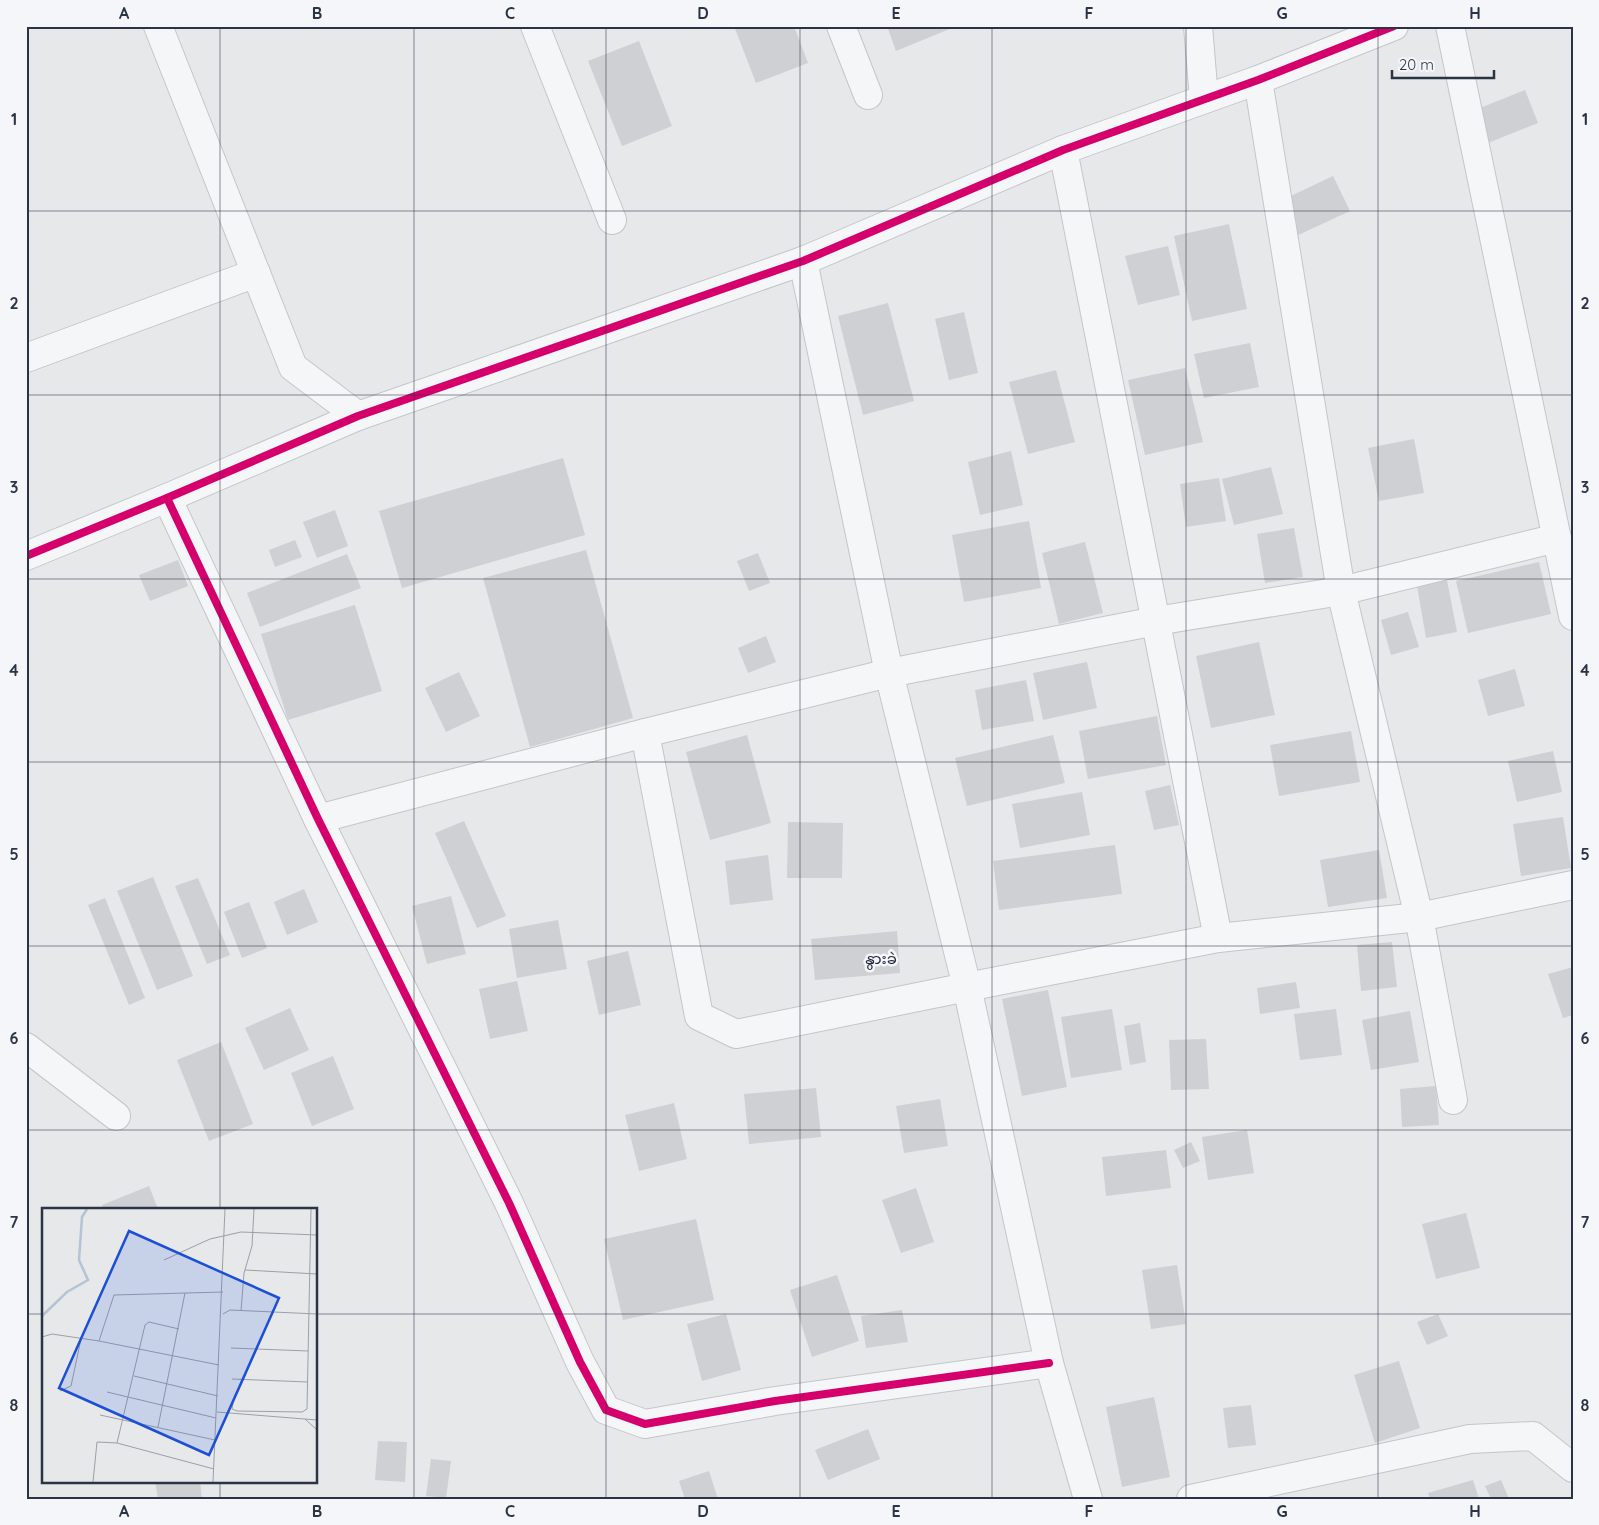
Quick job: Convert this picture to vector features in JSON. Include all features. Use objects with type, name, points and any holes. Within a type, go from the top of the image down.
[{"type":"street","points":[[158,26],[293,367],[358,416]]},
{"type":"street","points":[[535,26],[612,220]]},
{"type":"street","points":[[842,26],[868,95]]},
{"type":"street","points":[[1198,26],[1204,99]]},
{"type":"street","points":[[26,556],[358,416],[803,261],[1063,150],[1258,80],[1394,26]]},
{"type":"street","points":[[1450,26],[1573,616]]},
{"type":"street","points":[[1258,80],[1340,591],[1419,917],[1453,1100]]},
{"type":"street","points":[[1063,150],[1218,938]]},
{"type":"street","points":[[803,261],[889,673],[967,987],[1049,1363],[1088,1499]]},
{"type":"street","points":[[26,358],[256,273]]},
{"type":"street","points":[[167,498],[318,819],[509,1202],[580,1362],[606,1410],[645,1424],[775,1401],[1049,1363]]},
{"type":"street","points":[[318,819],[645,733],[889,673],[1156,620],[1340,591],[1557,538]]},
{"type":"street","points":[[645,733],[699,1016],[736,1034],[1218,938],[1419,917],[1573,885]]},
{"type":"street","points":[[26,1047],[116,1116]]},
{"type":"street","points":[[1191,1499],[1470,1439],[1534,1436],[1573,1468]]},
{"type":"building","points":[[734,26],[794,26],[808,63],[756,83]]},
{"type":"building","points":[[887,26],[951,26],[952,28],[896,51]]},
{"type":"building","points":[[639,41],[672,126],[622,146],[588,61]]},
{"type":"building","points":[[1525,90],[1538,123],[1488,143],[1475,110]]},
{"type":"building","points":[[1333,176],[1350,211],[1294,237],[1278,202]]},
{"type":"building","points":[[1229,224],[1247,309],[1192,321],[1174,236]]},
{"type":"building","points":[[1168,246],[1180,295],[1138,305],[1125,256]]},
{"type":"building","points":[[888,303],[914,401],[863,415],[838,316]]},
{"type":"building","points":[[964,312],[978,373],[949,380],[935,319]]},
{"type":"building","points":[[1250,343],[1259,387],[1204,398],[1194,354]]},
{"type":"building","points":[[1185,368],[1203,442],[1145,455],[1128,380]]},
{"type":"building","points":[[1056,370],[1075,442],[1028,454],[1009,382]]},
{"type":"building","points":[[1414,439],[1424,493],[1379,501],[1368,448]]},
{"type":"building","points":[[1011,451],[1023,505],[980,515],[968,462]]},
{"type":"building","points":[[563,458],[585,535],[402,588],[379,511]]},
{"type":"building","points":[[1271,467],[1283,514],[1234,525],[1222,479]]},
{"type":"building","points":[[1219,478],[1226,521],[1186,527],[1180,484]]},
{"type":"building","points":[[335,510],[348,546],[317,558],[303,522]]},
{"type":"building","points":[[1029,521],[1041,588],[964,602],[952,535]]},
{"type":"building","points":[[1294,528],[1303,577],[1265,583],[1257,534]]},
{"type":"building","points":[[295,540],[302,557],[275,567],[269,550]]},
{"type":"building","points":[[1085,542],[1103,613],[1059,624],[1042,553]]},
{"type":"building","points":[[586,550],[633,718],[530,747],[483,578]]},
{"type":"building","points":[[758,553],[770,583],[749,591],[737,561]]},
{"type":"building","points":[[347,554],[361,588],[260,627],[247,593]]},
{"type":"building","points":[[178,560],[188,586],[150,601],[139,575]]},
{"type":"building","points":[[1539,562],[1551,614],[1468,633],[1456,581]]},
{"type":"building","points":[[1447,580],[1457,632],[1426,638],[1417,586]]},
{"type":"building","points":[[355,605],[382,691],[288,720],[261,634]]},
{"type":"building","points":[[1408,612],[1419,647],[1391,655],[1381,620]]},
{"type":"building","points":[[766,636],[776,662],[748,673],[738,648]]},
{"type":"building","points":[[1259,642],[1275,715],[1211,728],[1196,656]]},
{"type":"building","points":[[1087,662],[1097,708],[1043,720],[1033,673]]},
{"type":"building","points":[[1515,669],[1525,706],[1488,716],[1478,680]]},
{"type":"building","points":[[459,672],[480,716],[446,732],[425,688]]},
{"type":"building","points":[[1026,680],[1034,721],[982,730],[975,690]]},
{"type":"building","points":[[1157,716],[1166,765],[1088,779],[1079,731]]},
{"type":"building","points":[[1351,731],[1360,782],[1279,796],[1270,745]]},
{"type":"building","points":[[747,735],[771,823],[710,840],[686,752]]},
{"type":"building","points":[[1053,735],[1065,783],[967,806],[955,758]]},
{"type":"building","points":[[1553,751],[1562,792],[1517,802],[1508,761]]},
{"type":"building","points":[[1170,785],[1179,825],[1154,830],[1145,791]]},
{"type":"building","points":[[1082,792],[1090,835],[1020,848],[1012,804]]},
{"type":"building","points":[[1563,817],[1571,868],[1521,876],[1513,824]]},
{"type":"building","points":[[464,821],[506,916],[477,928],[435,833]]},
{"type":"building","points":[[788,822],[843,823],[842,878],[787,878]]},
{"type":"building","points":[[1115,845],[1122,894],[999,910],[993,861]]},
{"type":"building","points":[[1379,850],[1387,898],[1328,907],[1320,860]]},
{"type":"building","points":[[768,855],[773,900],[730,905],[725,861]]},
{"type":"building","points":[[153,877],[193,976],[157,990],[117,891]]},
{"type":"building","points":[[198,878],[230,955],[207,964],[175,886]]},
{"type":"building","points":[[304,889],[318,922],[287,935],[274,902]]},
{"type":"building","points":[[451,896],[466,954],[427,964],[412,906]]},
{"type":"building","points":[[105,898],[145,998],[129,1005],[88,905]]},
{"type":"building","points":[[249,902],[267,948],[242,958],[224,912]]},
{"type":"building","points":[[558,920],[567,969],[517,978],[509,929]]},
{"type":"building","points":[[897,931],[900,973],[815,980],[811,939]]},
{"type":"building","points":[[1392,942],[1397,987],[1361,991],[1357,945]]},
{"type":"building","points":[[628,951],[641,1005],[599,1015],[587,961]]},
{"type":"building","points":[[1573,967],[1573,1015],[1563,1018],[1548,974]]},
{"type":"building","points":[[517,981],[528,1031],[490,1039],[479,989]]},
{"type":"building","points":[[1296,982],[1300,1008],[1260,1014],[1257,988]]},
{"type":"building","points":[[1048,990],[1067,1087],[1022,1096],[1002,999]]},
{"type":"building","points":[[290,1008],[309,1050],[264,1070],[245,1028]]},
{"type":"building","points":[[1112,1009],[1122,1070],[1071,1078],[1061,1017]]},
{"type":"building","points":[[1336,1009],[1342,1055],[1300,1060],[1294,1014]]},
{"type":"building","points":[[1410,1011],[1419,1062],[1371,1070],[1362,1020]]},
{"type":"building","points":[[1140,1023],[1146,1062],[1130,1065],[1124,1026]]},
{"type":"building","points":[[1206,1039],[1209,1089],[1171,1090],[1169,1040]]},
{"type":"building","points":[[221,1042],[253,1124],[209,1141],[177,1060]]},
{"type":"building","points":[[333,1056],[354,1109],[312,1126],[291,1073]]},
{"type":"building","points":[[1436,1086],[1439,1125],[1402,1127],[1400,1089]]},
{"type":"building","points":[[816,1088],[821,1137],[749,1144],[744,1094]]},
{"type":"building","points":[[940,1099],[948,1146],[904,1153],[896,1106]]},
{"type":"building","points":[[674,1103],[687,1159],[639,1171],[625,1115]]},
{"type":"building","points":[[1247,1130],[1254,1173],[1208,1180],[1202,1137]]},
{"type":"building","points":[[1191,1142],[1200,1161],[1183,1168],[1174,1150]]},
{"type":"building","points":[[1166,1150],[1171,1188],[1106,1196],[1102,1157]]},
{"type":"building","points":[[149,1186],[158,1208],[104,1208],[102,1205]]},
{"type":"building","points":[[916,1188],[934,1242],[901,1253],[882,1200]]},
{"type":"building","points":[[1466,1213],[1480,1268],[1436,1279],[1422,1224]]},
{"type":"building","points":[[696,1219],[714,1300],[623,1320],[604,1239]]},
{"type":"building","points":[[1177,1265],[1186,1324],[1151,1329],[1142,1270]]},
{"type":"building","points":[[837,1275],[859,1341],[812,1357],[790,1290]]},
{"type":"building","points":[[902,1310],[908,1342],[866,1348],[861,1316]]},
{"type":"building","points":[[726,1314],[741,1370],[702,1381],[687,1324]]},
{"type":"building","points":[[1438,1314],[1448,1336],[1427,1345],[1417,1322]]},
{"type":"building","points":[[1399,1361],[1420,1428],[1375,1443],[1354,1375]]},
{"type":"building","points":[[1154,1397],[1170,1477],[1122,1487],[1106,1407]]},
{"type":"building","points":[[1251,1405],[1256,1445],[1228,1448],[1223,1408]]},
{"type":"building","points":[[868,1429],[880,1459],[828,1480],[815,1450]]},
{"type":"building","points":[[378,1441],[407,1442],[405,1482],[375,1480]]},
{"type":"building","points":[[431,1459],[451,1461],[446,1498],[426,1496]]},
{"type":"building","points":[[709,1471],[718,1499],[685,1499],[679,1481]]},
{"type":"building","points":[[1473,1480],[1479,1499],[1430,1499],[1428,1493]]},
{"type":"building","points":[[1501,1480],[1509,1499],[1491,1499],[1485,1486]]},
{"type":"building","points":[[155,1482],[200,1482],[202,1499],[158,1499]]},
{"type":"cycle path","points":[[26,556],[358,416],[803,261],[1063,150],[1258,80],[1394,26]]},
{"type":"cycle path","points":[[167,498],[318,819],[509,1203],[580,1362],[606,1410],[645,1424],[775,1401],[1049,1363]]},
{"type":"district","name":"နွားခဲ","points":[[881,959]]}]
